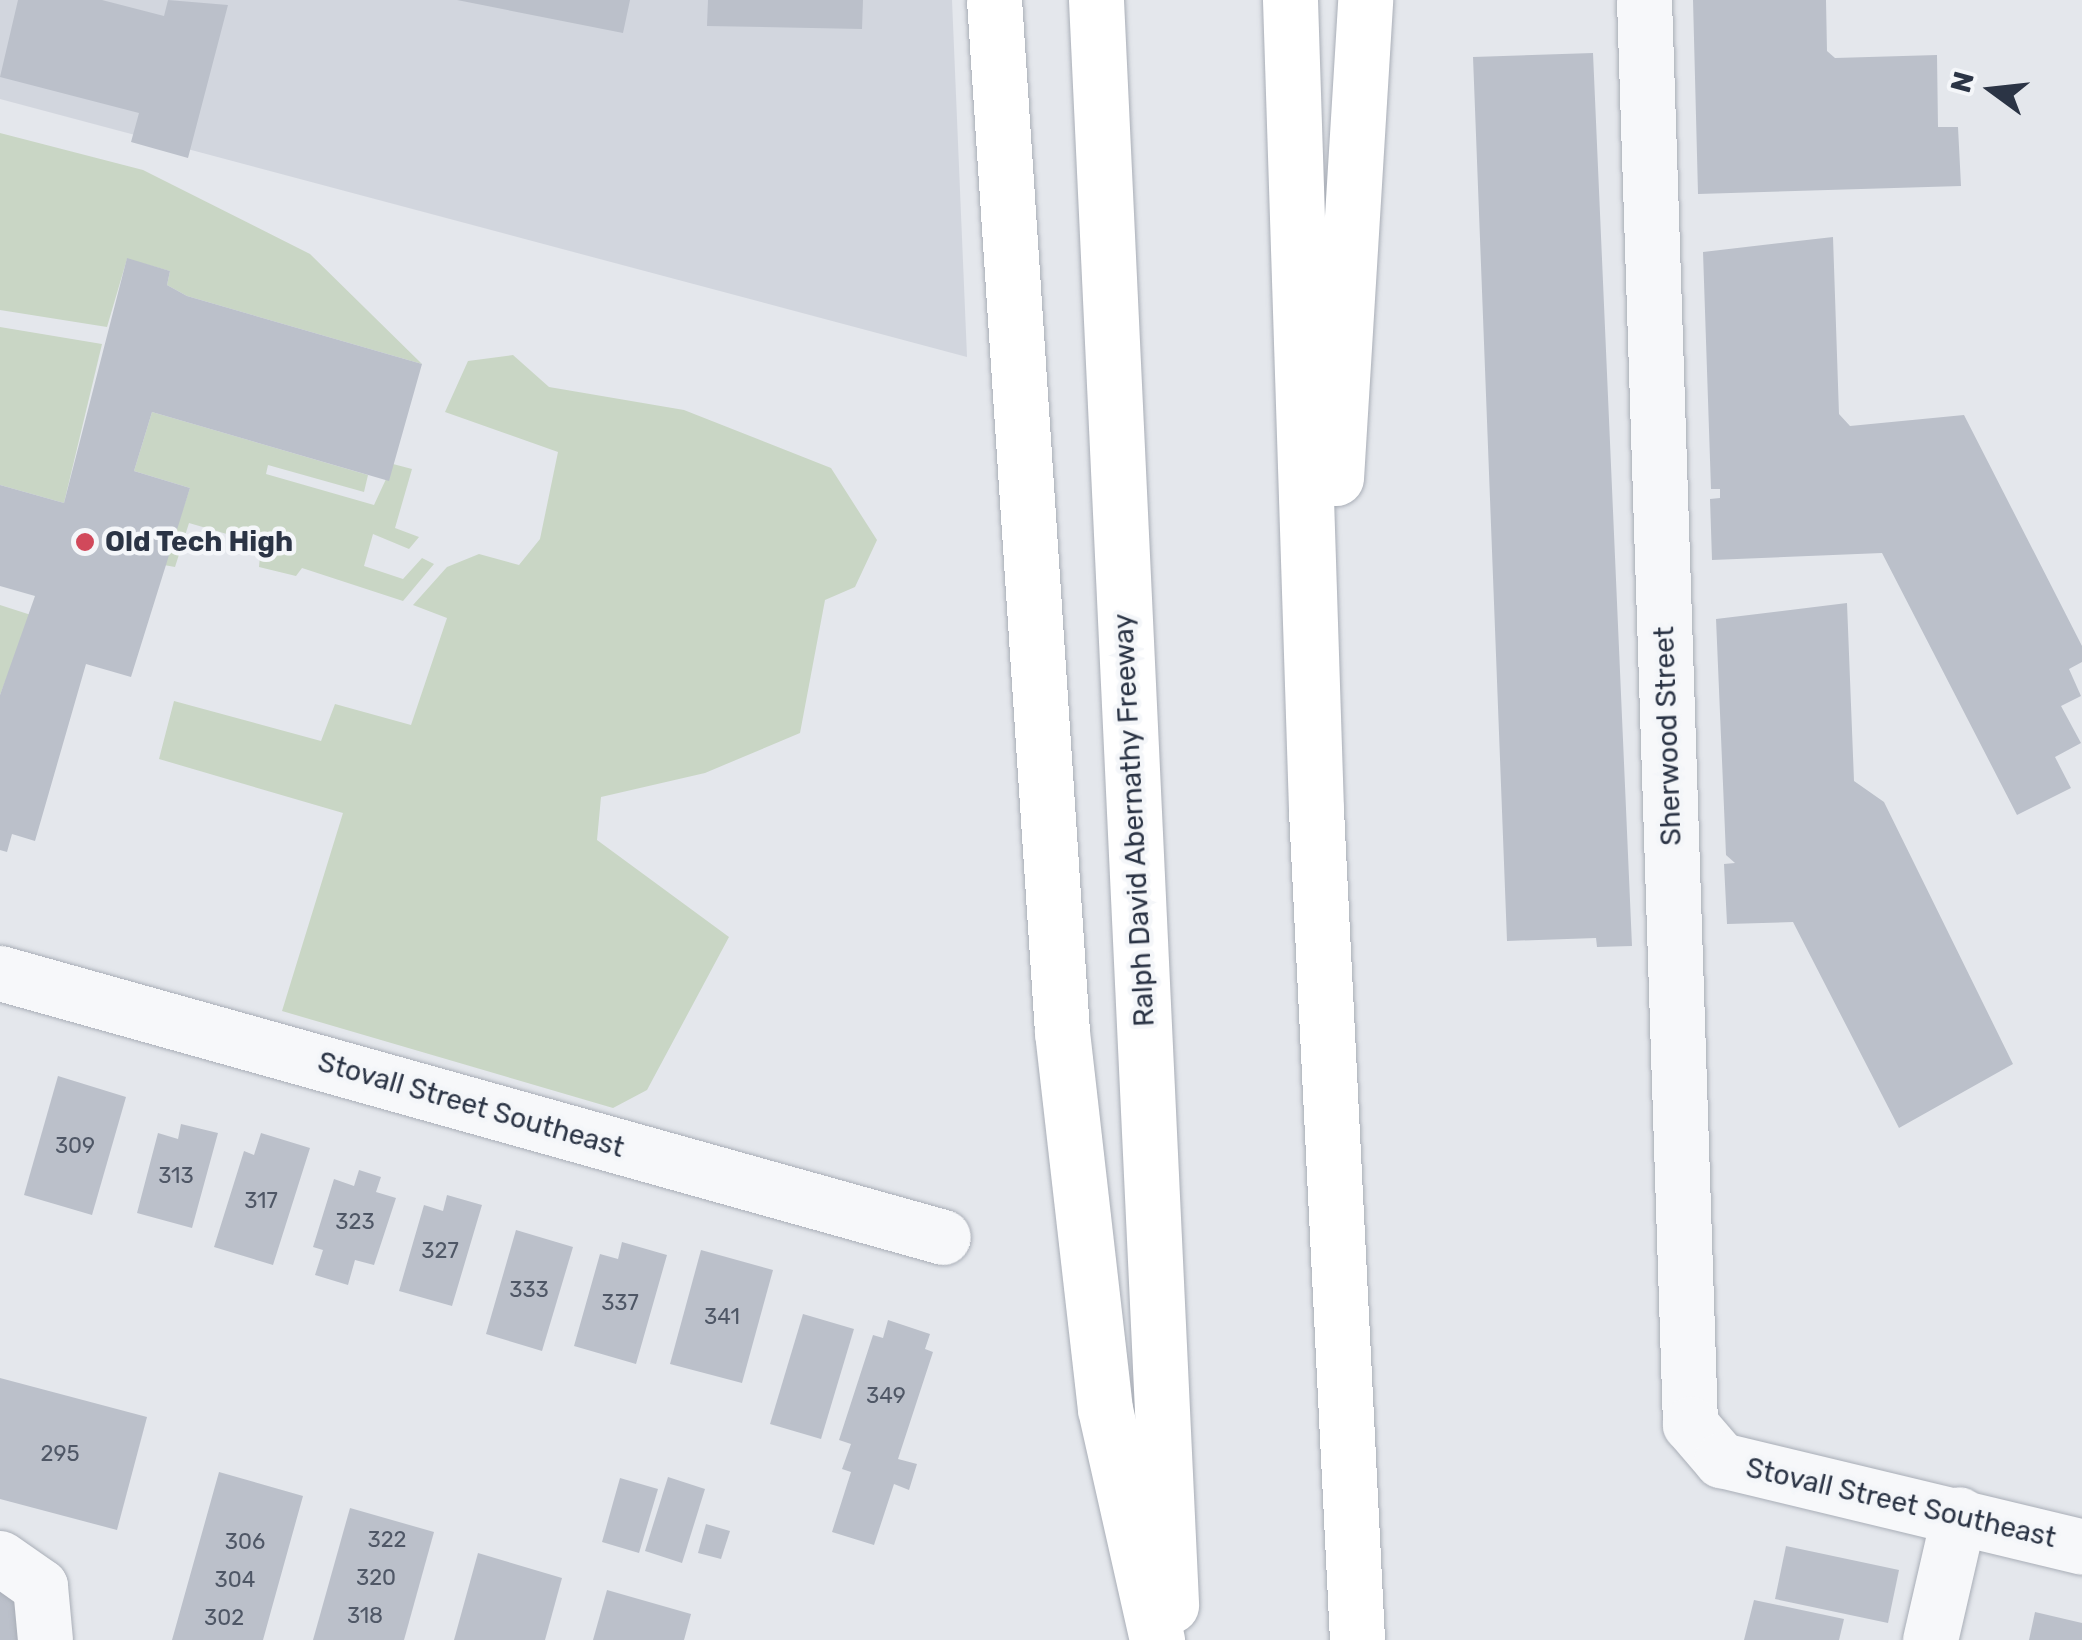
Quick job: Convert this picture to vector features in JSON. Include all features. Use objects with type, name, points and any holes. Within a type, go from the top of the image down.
[{"type":"highway","points":[[994,0],[1062,1032],[1105,1409],[1156,1640]]},
{"type":"highway","name":"Ralph David Abernathy Freeway","points":[[1096,0],[1172,1640]]},
{"type":"highway","points":[[1290,0],[1316,810],[1357,1640]]},
{"type":"highway","points":[[1316,810],[1365,0]]},
{"type":"street","name":"Sherwood Street","points":[[1644,0],[1690,1424],[1721,1460]]},
{"type":"street","name":"Stovall Street Southeast","points":[[0,973],[943,1238]]},
{"type":"street","name":"Stovall Street Southeast","points":[[1721,1460],[1959,1514],[2082,1547]]},
{"type":"street","points":[[1930,1640],[1959,1514]]},
{"type":"street","points":[[0,1558],[40,1586],[44,1640]]},
{"type":"shaded area","points":[[0,0],[952,0],[967,357],[0,99]]},
{"type":"green space","points":[[0,133],[143,170],[310,254],[422,364],[187,296],[167,285],[170,271],[127,259],[107,327],[0,310]]},
{"type":"green space","points":[[0,327],[102,344],[64,503],[0,485]]},
{"type":"green space","points":[[513,355],[549,387],[684,410],[831,468],[877,540],[855,587],[825,600],[800,733],[705,773],[601,797],[597,840],[729,937],[647,1090],[613,1108],[282,1011],[343,813],[159,759],[174,701],[321,741],[335,704],[411,725],[447,618],[413,605],[447,567],[479,554],[519,565],[540,539],[558,452],[445,412],[468,361]]},
{"type":"green space","points":[[152,412],[368,475],[364,492],[268,465],[266,474],[374,505],[393,464],[412,469],[395,528],[419,537],[409,549],[373,534],[364,566],[403,579],[422,558],[434,564],[403,601],[302,568],[296,576],[259,567],[261,544],[189,523],[175,567],[164,565],[190,488],[134,471]]},
{"type":"green space","points":[[0,605],[31,615],[0,695]]},
{"type":"building","points":[[18,0],[102,0],[164,16],[168,0],[228,5],[188,158],[131,142],[139,113],[0,77]]},
{"type":"building","points":[[457,0],[630,0],[623,33]]},
{"type":"building","points":[[708,0],[863,0],[862,29],[707,26]]},
{"type":"building","points":[[1693,0],[1826,0],[1827,51],[1835,58],[1937,55],[1938,127],[1958,127],[1961,186],[1698,194]]},
{"type":"building","points":[[1593,53],[1632,946],[1597,947],[1596,938],[1507,941],[1473,57]]},
{"type":"building","points":[[1833,237],[1839,414],[1850,426],[1964,415],[2082,646],[2082,662],[2069,669],[2081,696],[2061,706],[2081,743],[2055,757],[2071,788],[2017,815],[1882,553],[1712,560],[1710,499],[1720,498],[1720,489],[1711,489],[1703,252]]},
{"type":"building","name":"Old Tech High","points":[[127,258],[170,271],[167,285],[187,296],[422,364],[389,481],[152,412],[134,471],[190,488],[131,677],[86,664],[35,841],[12,834],[7,852],[0,850],[0,695],[35,596],[0,586],[0,485],[64,503]]},
{"type":"building","points":[[1847,603],[1854,781],[1884,802],[2013,1064],[1899,1128],[1793,922],[1727,924],[1724,864],[1735,863],[1726,855],[1716,619]]},
{"type":"building","points":[[58,1076],[126,1097],[92,1215],[24,1195]]},
{"type":"building","points":[[181,1124],[218,1133],[192,1228],[137,1213],[158,1133],[178,1139]]},
{"type":"building","points":[[261,1133],[310,1148],[273,1265],[214,1247],[244,1151],[254,1155]]},
{"type":"building","points":[[359,1170],[381,1177],[376,1192],[396,1198],[374,1265],[355,1260],[348,1285],[315,1275],[323,1250],[313,1247],[334,1179],[354,1186]]},
{"type":"building","points":[[447,1195],[482,1205],[452,1306],[399,1291],[424,1205],[443,1211]]},
{"type":"building","points":[[516,1230],[573,1247],[542,1351],[486,1334]]},
{"type":"building","points":[[622,1242],[667,1255],[636,1364],[574,1346],[600,1254],[618,1259]]},
{"type":"building","points":[[701,1250],[773,1270],[742,1383],[670,1364]]},
{"type":"building","points":[[803,1314],[854,1329],[821,1439],[770,1424]]},
{"type":"building","points":[[888,1320],[930,1334],[925,1349],[933,1352],[898,1459],[917,1464],[909,1490],[894,1484],[874,1545],[832,1532],[851,1472],[842,1469],[851,1444],[839,1440],[873,1335],[883,1338]]},
{"type":"building","points":[[0,1378],[147,1417],[117,1530],[0,1499]]},
{"type":"building","points":[[219,1472],[303,1496],[263,1640],[172,1640]]},
{"type":"building","points":[[668,1477],[705,1489],[682,1563],[645,1551]]},
{"type":"building","points":[[620,1478],[658,1489],[639,1553],[602,1542]]},
{"type":"building","points":[[350,1508],[434,1532],[404,1640],[313,1640]]},
{"type":"building","points":[[706,1524],[730,1531],[721,1559],[698,1553]]},
{"type":"building","points":[[1786,1546],[1899,1570],[1888,1623],[1775,1599]]},
{"type":"building","points":[[478,1553],[562,1578],[545,1640],[454,1640]]},
{"type":"building","points":[[0,1582],[36,1592],[23,1640],[0,1640]]},
{"type":"building","points":[[607,1590],[691,1614],[684,1640],[593,1640]]},
{"type":"building","points":[[1754,1600],[1844,1619],[1839,1640],[1744,1640]]},
{"type":"building","points":[[2035,1612],[2082,1623],[2082,1640],[2029,1640]]},
{"type":"place","name":"Old Tech High","points":[[85,542]]}]
